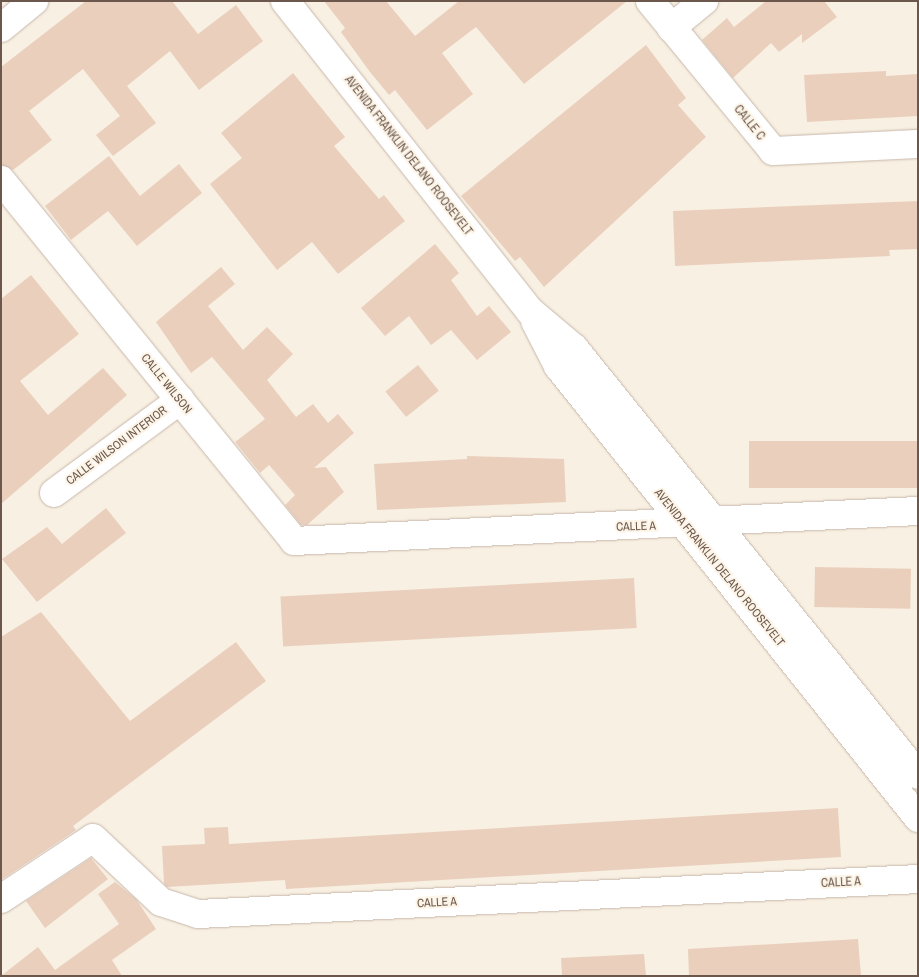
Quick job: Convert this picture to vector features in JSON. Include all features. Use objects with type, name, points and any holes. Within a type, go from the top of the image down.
[{"type":"street","points":[[1,28],[34,1]]},
{"type":"street","name":"AVENIDA FRANKLIN DELANO ROOSEVELT","points":[[285,1],[530,311],[558,366],[918,818]]},
{"type":"street","points":[[650,1],[671,28],[704,1]]},
{"type":"street","name":"CALLE C","points":[[671,28],[773,151],[918,144]]},
{"type":"street","name":"CALLE WILSON","points":[[1,180],[294,541],[353,538]]},
{"type":"street","name":"AVENIDA FRANKLIN DELANO ROOSEVELT","points":[[530,311],[574,348],[918,775]]},
{"type":"street","name":"CALLE WILSON INTERIOR","points":[[54,493],[180,400]]},
{"type":"street","name":"CALLE A","points":[[353,538],[684,524],[918,511]]},
{"type":"street","name":"CALLE A","points":[[1,899],[93,838],[161,902],[198,914],[918,879]]},
{"type":"building","points":[[86,1],[172,1],[198,34],[236,5],[263,41],[199,90],[170,51],[127,86],[156,123],[113,156],[96,135],[120,116],[83,69],[29,111],[52,140],[13,170],[1,165],[1,67]]},
{"type":"building","points":[[324,1],[386,1],[415,36],[459,1],[627,1],[524,84],[476,27],[442,53],[473,94],[427,130],[395,90],[389,95],[370,72],[341,32],[345,28]]},
{"type":"building","points":[[766,1],[824,1],[837,17],[802,43],[802,34],[779,52],[771,43],[733,78],[702,40],[727,18],[734,27]]},
{"type":"building","points":[[646,45],[686,98],[678,105],[706,137],[544,287],[520,257],[515,261],[461,196]]},
{"type":"building","points":[[886,71],[886,76],[918,74],[918,116],[807,122],[804,75]]},
{"type":"building","points":[[293,73],[345,137],[334,146],[379,199],[384,195],[405,221],[338,274],[312,242],[277,270],[210,184],[242,158],[221,133]]},
{"type":"building","points":[[109,156],[140,196],[179,164],[202,193],[137,246],[108,211],[71,240],[45,206]]},
{"type":"building","points":[[918,201],[918,249],[889,250],[890,256],[675,266],[673,211]]},
{"type":"building","points":[[435,244],[459,273],[451,280],[477,316],[489,306],[511,332],[477,360],[451,330],[431,345],[409,316],[385,336],[361,308]]},
{"type":"building","points":[[221,267],[235,284],[208,306],[243,350],[267,327],[293,354],[267,380],[296,417],[313,404],[328,423],[338,414],[354,433],[314,468],[326,467],[344,492],[307,525],[301,525],[285,505],[295,495],[269,465],[260,473],[235,442],[265,419],[212,357],[191,373],[156,322]]},
{"type":"building","points":[[31,275],[79,334],[20,381],[48,415],[103,368],[127,395],[1,504],[1,299]]},
{"type":"building","points":[[418,365],[439,391],[406,417],[385,391]]},
{"type":"building","points":[[749,441],[918,441],[918,488],[749,488]]},
{"type":"building","points":[[467,456],[564,459],[566,502],[377,510],[374,464],[467,459]]},
{"type":"building","points":[[106,508],[126,533],[37,602],[2,559],[47,527],[62,544]]},
{"type":"building","points":[[815,567],[911,569],[910,609],[814,607]]},
{"type":"building","points":[[634,578],[637,628],[283,646],[280,597]]},
{"type":"building","points":[[41,612],[130,721],[236,642],[266,681],[73,826],[76,830],[1,880],[1,637]]},
{"type":"building","points":[[838,808],[841,857],[286,889],[285,880],[167,887],[164,884],[162,846],[205,844],[204,828],[228,827],[229,844]]},
{"type":"building","points":[[91,858],[108,879],[45,928],[26,901]]},
{"type":"building","points":[[115,882],[136,899],[156,929],[112,960],[122,976],[1,976],[38,947],[55,970],[119,924],[98,894]]},
{"type":"building","points":[[858,939],[861,976],[689,976],[688,949]]},
{"type":"building","points":[[644,954],[646,976],[562,976],[561,958]]}]
